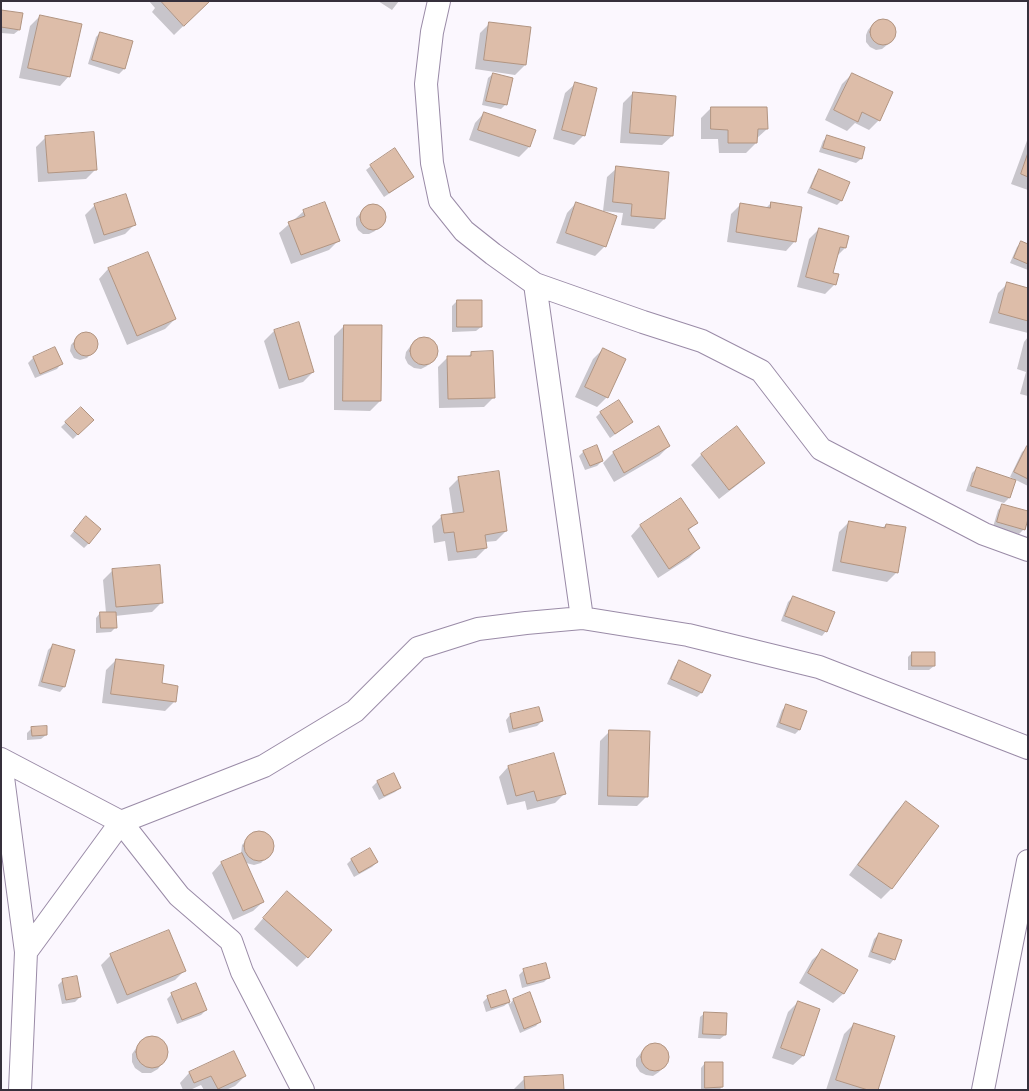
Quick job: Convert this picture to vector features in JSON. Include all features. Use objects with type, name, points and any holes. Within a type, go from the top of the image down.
[{"type":"street","points":[[439,1],[432,32],[426,84],[432,163],[440,201],[464,231],[535,284],[702,341],[761,371],[821,449],[984,534],[1028,550]]},
{"type":"street","points":[[535,284],[582,618]]},
{"type":"street","points":[[26,952],[121,822],[264,766],[355,711],[418,648],[478,629],[582,618],[688,635],[819,668],[1028,748]]},
{"type":"street","points":[[1,759],[121,822],[179,896],[231,941],[242,972],[303,1090]]},
{"type":"street","points":[[1,762],[26,952],[20,1090]]},
{"type":"street","points":[[983,1090],[1028,860]]},
{"type":"building","points":[[161,1],[210,1],[184,26]]},
{"type":"building","points":[[1,10],[23,13],[20,30],[1,27]]},
{"type":"building","points":[[40,15],[82,24],[70,77],[28,68]]},
{"type":"building","points":[[883,19],[892,23],[896,32],[892,41],[883,45],[874,41],[870,32],[874,23]]},
{"type":"building","points":[[489,22],[531,27],[526,65],[484,60]]},
{"type":"building","points":[[100,32],[133,41],[125,69],[92,60]]},
{"type":"building","points":[[493,73],[513,78],[507,105],[486,101]]},
{"type":"building","points":[[852,73],[893,92],[880,121],[862,112],[858,122],[834,110]]},
{"type":"building","points":[[575,82],[597,88],[585,136],[562,130]]},
{"type":"building","points":[[633,92],[676,96],[673,136],[630,133]]},
{"type":"building","points":[[711,107],[767,107],[768,129],[758,129],[757,143],[728,143],[728,130],[711,129]]},
{"type":"building","points":[[484,112],[536,130],[530,147],[478,130]]},
{"type":"building","points":[[94,132],[97,170],[48,173],[45,136]]},
{"type":"building","points":[[827,135],[865,147],[862,159],[823,148]]},
{"type":"building","points":[[395,148],[414,177],[389,193],[370,165]]},
{"type":"building","points":[[1028,153],[1028,177],[1021,174]]},
{"type":"building","points":[[616,166],[669,172],[665,219],[631,216],[632,204],[613,202]]},
{"type":"building","points":[[819,169],[850,182],[842,201],[811,188]]},
{"type":"building","points":[[126,194],[136,225],[104,235],[94,204]]},
{"type":"building","points":[[325,202],[340,241],[301,255],[288,222],[305,216],[303,210]]},
{"type":"building","points":[[576,202],[617,216],[606,247],[566,233]]},
{"type":"building","points":[[771,202],[802,207],[796,242],[736,232],[740,203],[770,208]]},
{"type":"building","points":[[373,204],[382,208],[386,217],[382,226],[373,230],[364,226],[360,217],[364,208]]},
{"type":"building","points":[[819,228],[849,236],[846,248],[840,247],[833,273],[839,274],[836,285],[806,277]]},
{"type":"building","points":[[1021,241],[1028,244],[1028,264],[1014,258]]},
{"type":"building","points":[[148,252],[176,319],[137,336],[108,268]]},
{"type":"building","points":[[1007,282],[1028,288],[1028,321],[999,313]]},
{"type":"building","points":[[457,300],[482,300],[482,327],[457,327]]},
{"type":"building","points":[[299,322],[314,372],[289,380],[274,330]]},
{"type":"building","points":[[344,325],[382,325],[381,401],[343,401]]},
{"type":"building","points":[[86,332],[91,333],[97,339],[97,349],[91,355],[86,356],[81,355],[75,349],[74,344],[75,339],[81,333]]},
{"type":"building","points":[[424,337],[434,341],[438,351],[434,361],[424,365],[414,361],[410,351],[414,341]]},
{"type":"building","points":[[55,347],[63,364],[40,374],[33,357]]},
{"type":"building","points":[[603,348],[626,359],[608,398],[585,387]]},
{"type":"building","points":[[493,351],[495,398],[448,399],[447,356],[471,356],[471,352]]},
{"type":"building","points":[[619,400],[633,422],[615,434],[600,412]]},
{"type":"building","points":[[81,407],[94,420],[78,435],[65,422]]},
{"type":"building","points":[[659,426],[670,446],[624,473],[613,452]]},
{"type":"building","points":[[737,426],[765,463],[729,490],[701,454]]},
{"type":"building","points":[[597,445],[603,461],[590,466],[583,451]]},
{"type":"building","points":[[1027,446],[1028,447],[1028,479],[1014,472]]},
{"type":"building","points":[[977,467],[1016,480],[1010,498],[971,486]]},
{"type":"building","points":[[499,471],[507,531],[485,535],[487,548],[457,552],[454,532],[444,533],[441,515],[464,512],[458,477]]},
{"type":"building","points":[[681,498],[698,523],[688,529],[700,548],[669,569],[640,525]]},
{"type":"building","points":[[1002,504],[1028,511],[1028,519],[1025,530],[997,522]]},
{"type":"building","points":[[86,516],[101,529],[89,544],[74,531]]},
{"type":"building","points":[[849,521],[885,528],[886,524],[906,527],[898,573],[841,562]]},
{"type":"building","points":[[160,565],[163,603],[116,607],[112,569]]},
{"type":"building","points":[[793,596],[835,612],[827,632],[785,616]]},
{"type":"building","points":[[100,612],[116,612],[117,628],[101,628]]},
{"type":"building","points":[[53,644],[75,650],[65,687],[42,682]]},
{"type":"building","points":[[912,652],[935,652],[935,666],[912,666]]},
{"type":"building","points":[[116,659],[164,665],[162,683],[178,686],[176,702],[111,694]]},
{"type":"building","points":[[679,660],[711,675],[702,693],[671,679]]},
{"type":"building","points":[[786,704],[807,711],[800,730],[780,723]]},
{"type":"building","points":[[539,707],[543,721],[513,729],[510,714]]},
{"type":"building","points":[[47,726],[47,735],[32,736],[31,727]]},
{"type":"building","points":[[609,730],[650,731],[648,797],[608,796]]},
{"type":"building","points":[[554,753],[566,794],[537,801],[534,791],[516,796],[508,766]]},
{"type":"building","points":[[394,773],[401,788],[384,796],[377,781]]},
{"type":"building","points":[[906,801],[939,826],[892,889],[858,865]]},
{"type":"building","points":[[259,831],[269,836],[274,846],[269,856],[259,861],[249,856],[244,846],[249,836]]},
{"type":"building","points":[[370,848],[378,862],[359,873],[351,859]]},
{"type":"building","points":[[242,853],[264,902],[243,911],[221,862]]},
{"type":"building","points":[[287,891],[332,930],[308,958],[263,918]]},
{"type":"building","points":[[169,930],[186,971],[127,995],[110,954]]},
{"type":"building","points":[[879,933],[902,940],[895,960],[872,952]]},
{"type":"building","points":[[822,949],[858,970],[844,994],[808,973]]},
{"type":"building","points":[[546,963],[550,978],[527,984],[523,969]]},
{"type":"building","points":[[77,976],[81,997],[66,1000],[62,979]]},
{"type":"building","points":[[196,983],[207,1010],[182,1020],[171,993]]},
{"type":"building","points":[[506,990],[510,1002],[491,1008],[487,996]]},
{"type":"building","points":[[530,992],[541,1022],[524,1029],[513,999]]},
{"type":"building","points":[[798,1001],[820,1009],[804,1056],[781,1048]]},
{"type":"building","points":[[704,1012],[727,1013],[726,1035],[703,1034]]},
{"type":"building","points":[[854,1023],[895,1036],[878,1090],[868,1090],[836,1080]]},
{"type":"building","points":[[149,1036],[155,1036],[165,1043],[168,1052],[167,1058],[161,1065],[155,1068],[149,1068],[139,1061],[136,1055],[136,1049],[143,1039]]},
{"type":"building","points":[[655,1043],[665,1047],[669,1057],[665,1067],[655,1071],[645,1067],[641,1057],[645,1047]]},
{"type":"building","points":[[234,1051],[246,1076],[218,1089],[211,1076],[194,1083],[189,1072]]},
{"type":"building","points":[[705,1062],[723,1062],[723,1087],[705,1088]]},
{"type":"building","points":[[563,1075],[564,1090],[525,1090],[524,1077]]}]
